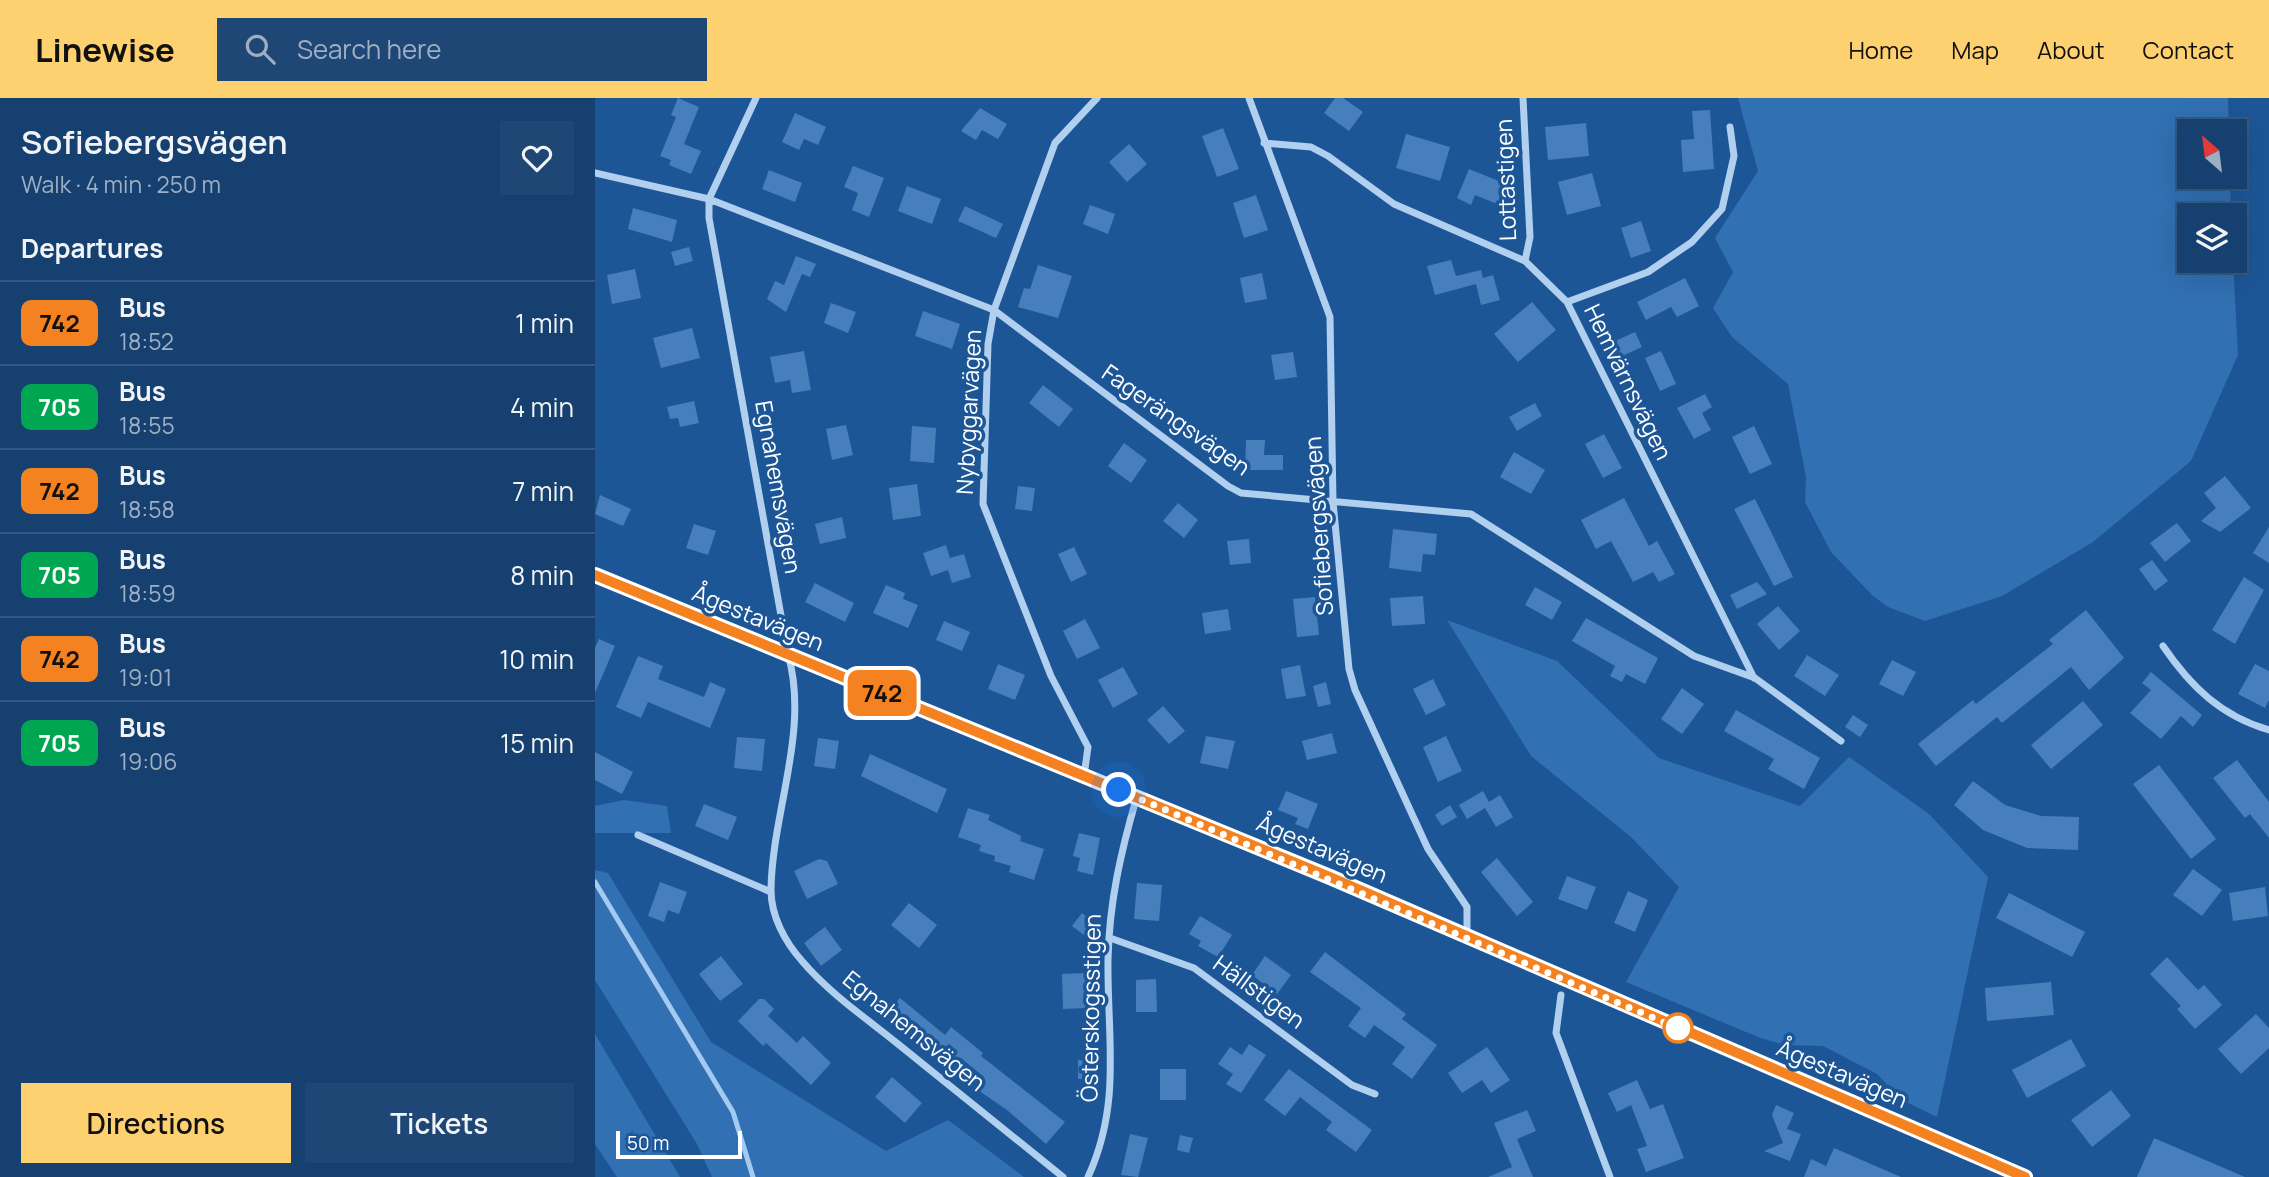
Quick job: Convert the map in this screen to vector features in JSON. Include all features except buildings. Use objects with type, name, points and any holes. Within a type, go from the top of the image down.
[{"type":"main road","name":"Ågestavägen","points":[[595,575],[1137,796],[2025,1177]]},
{"type":"street","name":"Egnahemsvägen","points":[[756,98],[709,199],[709,218],[788,654],[796,682],[771,892],[780,928],[802,962],[839,996],[1063,1177]]},
{"type":"street","name":"Nybyggarvägen","points":[[1084,776],[1088,747],[1051,676],[983,504],[988,344],[994,310],[1055,143],[1097,98]]},
{"type":"street","name":"Sofiebergsvägen","points":[[1249,98],[1330,317],[1333,502],[1349,669],[1355,690],[1429,849],[1467,907],[1467,937]]},
{"type":"street","name":"Lottastigen","points":[[1523,98],[1530,237],[1525,261]]},
{"type":"street","points":[[1567,302],[1648,272],[1692,242],[1722,209],[1734,156],[1730,127]]},
{"type":"street","name":"Hemvärnsvägen","points":[[1264,143],[1311,147],[1365,181],[1394,204],[1525,261],[1567,302],[1755,678]]},
{"type":"street","name":"Fagerängsvägen","points":[[595,173],[709,199],[994,310],[1228,486],[1241,493],[1471,514],[1694,656],[1755,678],[1841,741]]},
{"type":"street","points":[[2163,646],[2186,681],[2241,722],[2269,730]]},
{"type":"street","name":"Österskogsstigen","points":[[1088,1177],[1102,1141],[1112,1091],[1109,938],[1115,876],[1137,796]]},
{"type":"street","points":[[638,835],[771,892]]},
{"type":"street","name":"Hällstigen","points":[[1109,938],[1194,968],[1352,1085],[1375,1094]]},
{"type":"street","points":[[1561,995],[1556,1033],[1609,1177]]},
{"type":"shaded area","points":[[1738,98],[2228,98],[2229,119],[2177,119],[2177,189],[2230,189],[2231,203],[2177,203],[2177,273],[2234,273],[2238,355],[2191,461],[2093,542],[2002,596],[1925,621],[1888,607],[1872,595],[1831,552],[1805,502],[1806,477],[1788,384],[1732,337],[1713,308],[1733,272],[1715,238],[1758,171]]},
{"type":"shaded area","points":[[1447,620],[1557,661],[1659,758],[1800,806],[1849,757],[1929,814],[1988,877],[1937,1117],[1902,1100],[1877,1074],[1823,1046],[1784,1045],[1758,1037],[1626,982],[1679,887],[1631,837],[1531,756]]},
{"type":"shaded area","points":[[624,800],[667,806],[671,833],[595,833],[595,806]]},
{"type":"shaded area","points":[[595,870],[608,873],[711,1042],[886,1151],[948,1120],[1024,1177],[712,1177],[697,1144],[595,980]]},
{"type":"shaded area","points":[[595,1034],[680,1177],[617,1177],[595,1144]]},
{"type":"waterway","points":[[595,882],[733,1112],[753,1177]]},
{"type":"bus line","name":"742","points":[[595,575],[1330,877],[2025,1177]]},
{"type":"route","points":[[1119,790],[1330,877],[1689,1033],[1678,1028]]}]
